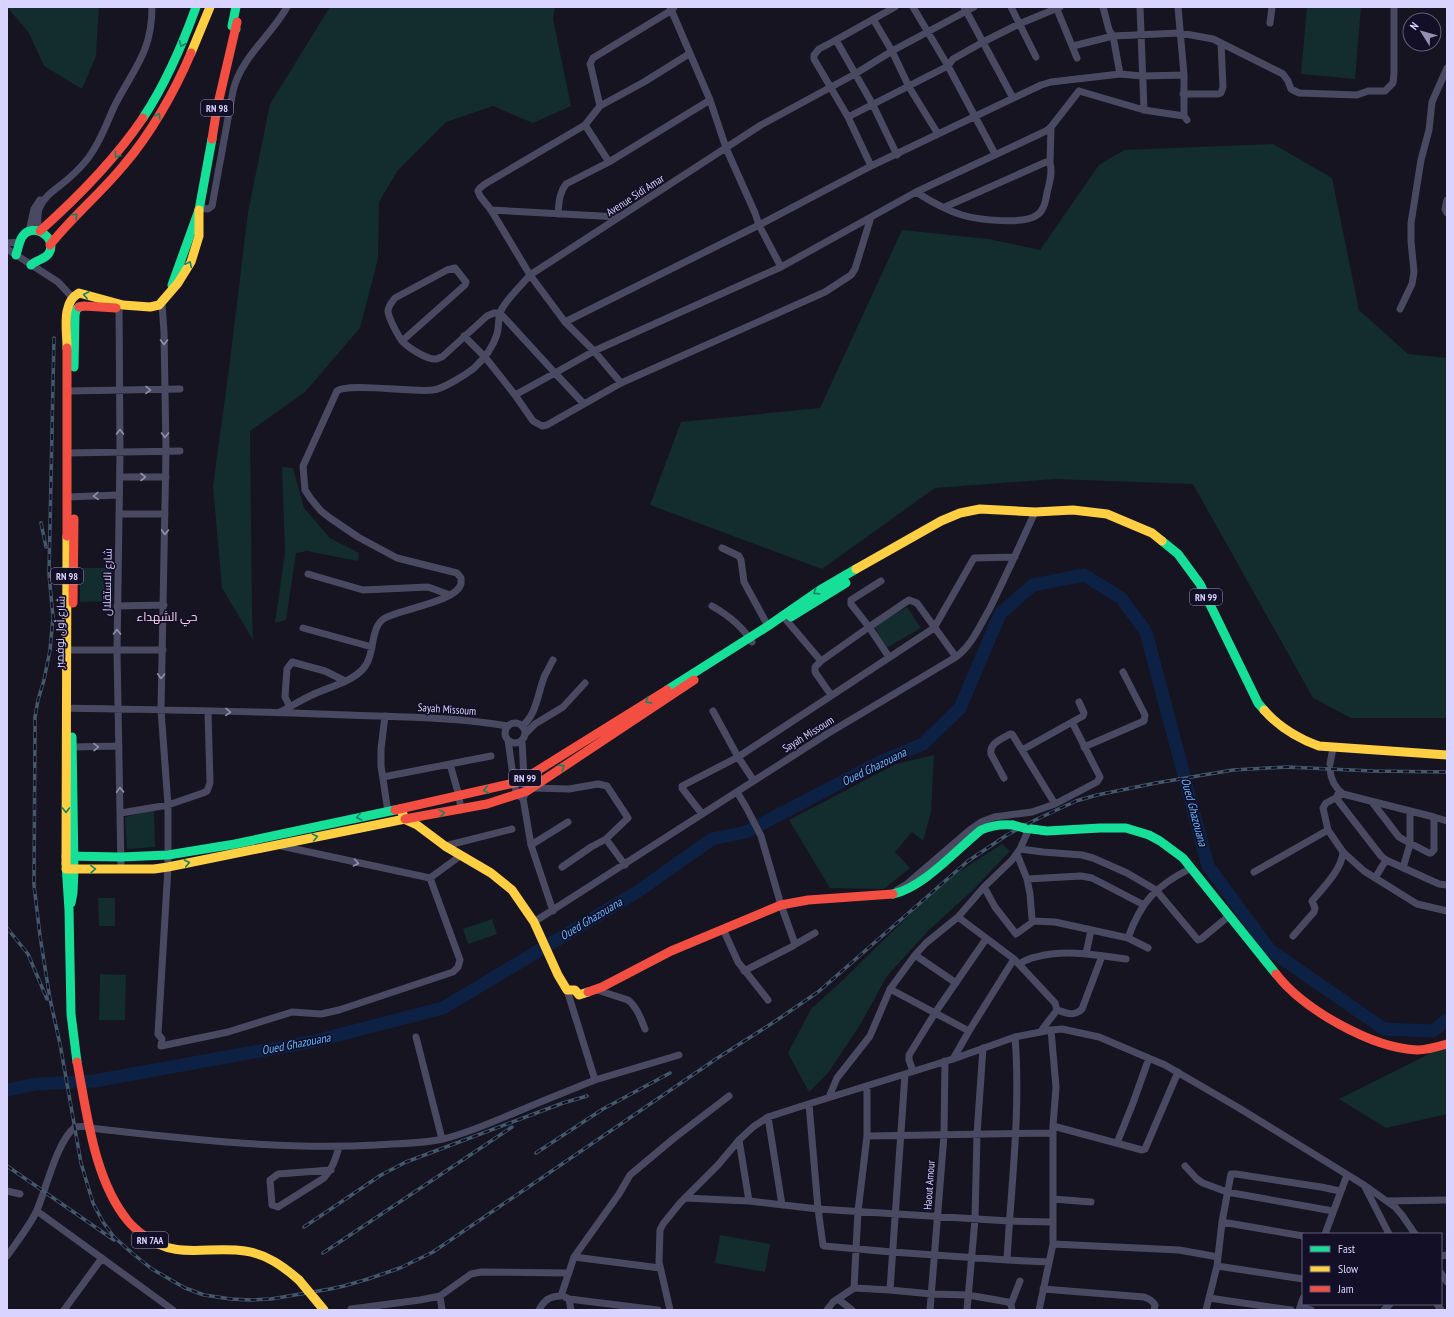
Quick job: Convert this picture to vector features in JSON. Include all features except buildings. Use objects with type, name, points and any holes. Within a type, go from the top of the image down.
[{"type":"main road","points":[[16,255],[23,236],[36,231],[73,202],[101,174],[132,135],[153,102],[168,74],[187,32],[196,7]]},
{"type":"main road","points":[[50,245],[64,227],[97,195],[124,165],[157,119],[186,65],[210,7]]},
{"type":"main road","points":[[236,7],[232,26],[236,29]]},
{"type":"main road","name":"RN 98","points":[[164,300],[183,276],[194,253],[199,236],[199,209],[217,108],[240,7]]},
{"type":"main road","points":[[32,265],[35,261],[45,257],[49,252],[50,245],[48,238],[36,231]]},
{"type":"main road","points":[[122,306],[83,294],[75,294],[72,297],[80,307],[153,307],[164,300]]},
{"type":"main road","name":"شارع أول نوفمبر","points":[[70,391],[63,310],[72,297]]},
{"type":"main road","name":"شارع أول نوفمبر","points":[[70,856],[68,708],[70,391],[74,315],[76,310],[80,307]]},
{"type":"main road","name":"RN 99","points":[[751,640],[768,626],[914,539],[941,521],[960,512],[987,509],[1035,512],[1073,510],[1107,514],[1152,533],[1178,554],[1200,584],[1258,703],[1270,718],[1285,730],[1302,740],[1319,746],[1447,755]]},
{"type":"main road","name":"RN 99","points":[[70,856],[121,857],[168,855],[235,844],[412,807],[514,783],[524,779],[578,745],[621,723],[751,640],[784,617]]},
{"type":"main road","name":"شارع أول نوفمبر","points":[[68,708],[73,747],[70,856]]},
{"type":"main road","name":"RN 99","points":[[70,869],[154,869],[168,867],[406,820],[416,821],[504,800],[525,793],[583,753],[621,723]]},
{"type":"main road","points":[[578,745],[583,753]]},
{"type":"main road","points":[[412,807],[416,821],[445,846],[460,856],[475,863],[512,890],[534,922],[558,975],[567,990],[575,990],[579,995],[602,987],[671,951],[781,905],[808,900],[895,894],[914,885],[981,830],[990,826],[1000,824],[1013,825],[1026,829],[1058,832],[1086,828],[1124,827],[1141,830],[1157,837],[1183,858],[1281,980],[1294,992],[1331,1020],[1382,1044],[1400,1048],[1419,1050],[1447,1044]]},
{"type":"main road","points":[[400,809],[406,820]]},
{"type":"main road","name":"RN 98","points":[[69,910],[67,893],[70,856]]},
{"type":"main road","name":"RN 7AA","points":[[69,910],[70,984],[73,1038],[83,1100],[94,1151],[110,1190],[121,1210],[142,1234],[154,1242],[175,1250],[200,1252],[227,1250],[258,1253],[281,1265],[299,1280],[324,1310]]},
{"type":"street","points":[[36,231],[39,210],[44,201],[75,173],[90,156],[96,147],[118,99],[143,57],[149,38],[152,7]]},
{"type":"street","points":[[199,209],[208,209],[212,205],[233,91],[237,77],[244,64],[281,18],[287,7]]},
{"type":"street","points":[[871,166],[848,116],[814,59],[814,55],[818,49],[895,7]]},
{"type":"street","points":[[913,7],[948,66],[995,154]]},
{"type":"street","name":"Avenue Sidi Amar","points":[[450,595],[458,589],[461,584],[461,578],[457,574],[396,558],[379,550],[321,511],[305,490],[303,466],[337,391],[342,388],[408,391],[434,390],[456,380],[472,370],[485,357],[497,334],[500,313],[530,275],[761,125],[856,74],[892,51],[965,9],[974,7]]},
{"type":"street","points":[[1011,7],[1036,57]]},
{"type":"street","points":[[848,116],[873,105],[948,66],[953,59],[983,42],[1057,7],[1077,58]]},
{"type":"street","points":[[1103,7],[1109,30],[1113,36],[1120,74]]},
{"type":"street","points":[[1140,7],[1144,110]]},
{"type":"street","points":[[1079,91],[1144,110],[1185,118],[1183,94],[1184,76],[1178,7]]},
{"type":"street","points":[[1270,23],[1272,7]]},
{"type":"street","points":[[1072,46],[1113,36],[1142,34],[1180,33],[1204,37],[1221,43],[1283,74],[1291,89],[1299,93],[1357,95],[1366,91],[1385,91],[1393,83],[1394,7]]},
{"type":"street","points":[[600,106],[590,67],[593,58],[672,8],[689,54],[710,100],[726,148],[759,225],[780,267]]},
{"type":"street","points":[[965,9],[1013,98]]},
{"type":"street","points":[[873,19],[892,51],[909,86],[938,134]]},
{"type":"street","points":[[836,40],[873,105],[897,155]]},
{"type":"street","points":[[1183,94],[1221,93],[1223,87],[1221,43]]},
{"type":"street","points":[[621,383],[594,351],[565,322],[530,275],[478,191],[480,188],[585,124],[600,106],[644,82],[689,54]]},
{"type":"street","points":[[1400,309],[1412,284],[1414,272],[1411,241],[1412,223],[1421,160],[1429,130],[1432,102],[1447,68]]},
{"type":"street","points":[[565,322],[759,225],[871,166],[897,155],[1013,98],[1051,82],[1120,74],[1142,76],[1184,76]]},
{"type":"street","points":[[1075,79],[1079,91]]},
{"type":"street","points":[[515,396],[594,351],[780,267],[916,192],[1046,131],[1051,128],[1079,91]]},
{"type":"street","points":[[558,214],[561,189],[566,184],[609,162],[710,100]]},
{"type":"street","points":[[585,124],[609,162]]},
{"type":"street","points":[[916,192],[955,212],[973,217],[1018,221],[1032,218],[1038,215],[1043,209],[1051,173],[1051,128]]},
{"type":"street","points":[[945,207],[1046,162],[1050,163]]},
{"type":"street","points":[[1447,200],[1445,210],[1447,213]]},
{"type":"street","points":[[491,210],[619,217]]},
{"type":"street","points":[[464,336],[485,357],[533,421],[542,426],[547,425],[621,383],[825,292],[851,275],[858,262],[871,217]]},
{"type":"street","points":[[7,243],[20,242]]},
{"type":"street","points":[[7,249],[58,282],[72,297]]},
{"type":"street","points":[[402,341],[465,285],[466,282],[455,268],[447,270],[395,298],[390,304],[388,310],[389,317],[402,341],[419,354],[436,359],[442,356],[487,316],[494,313],[500,313],[584,404]]},
{"type":"street","points":[[164,300],[166,477],[161,710],[168,805],[168,867],[158,1034],[162,1039],[161,1046],[228,1032],[292,1012],[321,1014],[339,1010],[454,972],[458,967],[460,960],[430,878]]},
{"type":"street","name":"شارع الاستقلال","points":[[121,868],[117,606],[122,306]]},
{"type":"street","points":[[70,391],[180,389]]},
{"type":"street","points":[[70,453],[180,451]]},
{"type":"street","points":[[120,478],[166,477]]},
{"type":"street","points":[[70,497],[119,496]]},
{"type":"street","name":"Sayah Missoum","points":[[534,922],[827,734],[964,651],[971,642],[1015,557],[1035,512]]},
{"type":"street","points":[[119,514],[165,514]]},
{"type":"street","points":[[722,548],[739,556],[741,560],[744,582],[768,626]]},
{"type":"street","points":[[702,814],[682,786],[738,757],[934,628],[972,560],[977,557],[1015,557]]},
{"type":"street","points":[[308,574],[363,590],[428,587],[450,595]]},
{"type":"street","points":[[881,581],[851,600],[851,604],[869,627],[889,657]]},
{"type":"street","points":[[280,712],[312,695],[345,681],[363,670],[370,661],[376,627],[381,620],[387,616],[450,595]]},
{"type":"street","points":[[831,695],[815,672],[815,667],[821,661],[909,600],[917,603],[956,657]]},
{"type":"street","points":[[117,606],[164,605]]},
{"type":"street","points":[[712,606],[730,617],[744,630],[751,640]]},
{"type":"street","points":[[784,617],[821,661]]},
{"type":"street","points":[[303,628],[372,647]]},
{"type":"street","points":[[69,650],[163,650]]},
{"type":"street","points":[[522,726],[527,722],[534,708],[545,675],[553,660]]},
{"type":"street","points":[[290,707],[285,697],[287,669],[292,662],[325,671],[345,681]]},
{"type":"street","points":[[1084,747],[1144,721],[1145,715],[1123,672]]},
{"type":"street","points":[[508,740],[514,743],[524,737],[535,724],[563,707],[585,683]]},
{"type":"street","points":[[1022,750],[1084,715],[1079,702]]},
{"type":"street","name":"Sayah Missoum","points":[[68,708],[280,712],[385,716],[490,723],[508,726]]},
{"type":"street","points":[[121,813],[168,805],[203,794],[209,788],[208,711]]},
{"type":"street","points":[[713,711],[738,757],[754,781]]},
{"type":"street","points":[[385,716],[381,749],[381,766],[388,812]]},
{"type":"street","points":[[882,896],[907,884],[981,822],[994,817],[1032,812],[1054,804],[1097,782],[1099,779],[1072,722]]},
{"type":"street","points":[[522,726],[515,723],[508,726],[506,732],[514,783],[525,793],[569,789],[598,784],[607,786],[628,818],[606,839],[591,847],[562,867]]},
{"type":"street","points":[[522,726],[524,737],[525,793],[531,846],[553,911]]},
{"type":"street","points":[[1004,778],[990,750],[992,745],[1012,734],[1054,804]]},
{"type":"street","points":[[73,747],[119,746]]},
{"type":"street","points":[[1333,748],[1330,767],[1331,778],[1377,852],[1386,860],[1439,884],[1447,885]]},
{"type":"street","points":[[383,777],[491,756]]},
{"type":"street","points":[[450,764],[459,796],[461,810]]},
{"type":"street","points":[[737,792],[761,836],[794,945]]},
{"type":"street","points":[[1447,821],[1340,794],[1326,803],[1323,808],[1328,830],[1343,852],[1374,878],[1417,904],[1447,911]]},
{"type":"street","points":[[1372,802],[1399,837],[1429,853],[1432,852],[1434,817]]},
{"type":"street","points":[[1403,868],[1410,844],[1410,811]]},
{"type":"street","points":[[531,846],[568,822]]},
{"type":"street","points":[[445,846],[512,829]]},
{"type":"street","points":[[1026,829],[1021,851],[1030,894],[1031,916],[1034,921]]},
{"type":"street","points":[[1254,872],[1328,830]]},
{"type":"street","points":[[606,839],[625,865]]},
{"type":"street","points":[[277,845],[430,878],[460,856]]},
{"type":"street","points":[[829,1097],[837,1078],[870,1036],[890,989],[915,955],[958,917],[984,887],[1021,851],[1082,855],[1093,858],[1127,873],[1156,890],[1198,940],[1229,916]]},
{"type":"street","points":[[1293,936],[1314,910],[1312,901],[1330,880],[1343,859],[1343,852]]},
{"type":"street","points":[[1374,878],[1386,860]]},
{"type":"street","points":[[1128,938],[1137,916],[1156,890],[1173,877],[1191,868]]},
{"type":"street","points":[[1027,879],[1081,876],[1092,878],[1144,905]]},
{"type":"street","points":[[984,887],[995,907],[1016,934],[1034,921],[1050,921],[1128,938],[1148,948]]},
{"type":"street","points":[[958,917],[1016,961],[1055,1002],[1057,1010],[1041,1031]]},
{"type":"street","points":[[723,929],[738,962],[768,1000]]},
{"type":"street","points":[[1086,954],[1091,930]]},
{"type":"street","points":[[744,971],[815,933]]},
{"type":"street","points":[[913,1071],[909,1060],[909,1055],[935,1013],[986,939]]},
{"type":"street","points":[[953,1059],[969,1030],[1016,961],[1045,955],[1086,954],[1126,959]]},
{"type":"street","points":[[915,955],[956,983]]},
{"type":"street","points":[[1057,1010],[1072,1014],[1077,1013],[1082,1009],[1102,956]]},
{"type":"street","points":[[890,989],[969,1030]]},
{"type":"street","points":[[567,990],[595,1080]]},
{"type":"street","points":[[579,995],[597,990],[628,1000],[635,1006],[645,1029]]},
{"type":"street","points":[[670,1310],[660,1268],[660,1230],[667,1217],[753,1127],[768,1117],[953,1059],[1015,1037],[1041,1031],[1062,1029],[1099,1037],[1178,1072],[1347,1175],[1395,1207],[1415,1233]]},
{"type":"street","points":[[1039,1310],[1053,1244],[1053,1130],[1056,1087],[1051,1030]]},
{"type":"street","points":[[416,1037],[442,1139]]},
{"type":"street","points":[[1007,1260],[1018,1062],[1015,1037]]},
{"type":"street","points":[[967,1310],[975,1219],[977,1134],[983,1048]]},
{"type":"street","points":[[7,1256],[36,1211],[65,1137],[75,1127],[89,1127],[181,1139],[281,1146],[339,1147],[420,1142],[442,1139],[484,1126],[595,1080],[679,1055]]},
{"type":"street","points":[[1117,1143],[1149,1058]]},
{"type":"street","name":"Haout Amour","points":[[930,1310],[944,1135],[945,1061]]},
{"type":"street","points":[[867,1136],[1015,1134],[1053,1130],[1117,1143],[1142,1150],[1147,1148],[1178,1072]]},
{"type":"street","points":[[890,1290],[904,1074]]},
{"type":"street","points":[[854,1288],[858,1211],[867,1136],[867,1086]]},
{"type":"street","points":[[561,1296],[574,1257],[619,1194],[630,1175],[673,1139],[729,1096]]},
{"type":"street","points":[[809,1104],[818,1209],[823,1245],[827,1247],[892,1252],[1049,1262]]},
{"type":"street","points":[[768,1117],[782,1205]]},
{"type":"street","points":[[739,1140],[749,1201]]},
{"type":"street","points":[[331,1170],[278,1174],[270,1180],[272,1205],[278,1206],[324,1178],[331,1170],[333,1166],[339,1147]]},
{"type":"street","points":[[1185,1166],[1197,1179],[1203,1183],[1227,1192],[1333,1211]]},
{"type":"street","points":[[1206,1310],[1217,1266],[1222,1222],[1230,1175],[1233,1173],[1340,1191]]},
{"type":"street","points":[[1324,1233],[1347,1175]]},
{"type":"street","points":[[1364,1186],[1388,1233]]},
{"type":"street","points":[[7,1192],[20,1194]]},
{"type":"street","points":[[685,1198],[749,1201],[818,1209],[1009,1221],[1053,1222]]},
{"type":"street","points":[[1053,1199],[1091,1202]]},
{"type":"street","points":[[1387,1202],[1447,1200]]},
{"type":"street","points":[[36,1211],[173,1310]]},
{"type":"street","points":[[1222,1222],[1302,1236]]},
{"type":"street","points":[[1053,1244],[1179,1250],[1218,1257]]},
{"type":"street","points":[[574,1257],[660,1268]]},
{"type":"street","points":[[64,1310],[102,1258]]},
{"type":"street","points":[[1217,1266],[1302,1279]]},
{"type":"street","points":[[351,1309],[440,1296],[471,1274],[481,1272],[569,1273]]},
{"type":"street","points":[[1012,1307],[1020,1281]]},
{"type":"street","points":[[827,1310],[831,1304],[854,1288],[932,1294],[968,1295],[1008,1302],[1012,1307]]},
{"type":"street","points":[[1043,1289],[1144,1297],[1151,1299],[1155,1305],[1154,1310]]},
{"type":"street","points":[[440,1296],[442,1310]]},
{"type":"street","points":[[539,1310],[544,1302],[554,1296],[658,1310]]},
{"type":"street","points":[[1209,1298],[1291,1310]]},
{"type":"street","points":[[569,1299],[571,1310]]},
{"type":"street","points":[[838,1299],[852,1310]]},
{"type":"street","points":[[1300,1309],[1311,1310]]},
{"type":"green space","points":[[7,7],[99,7],[96,56],[82,89],[44,66],[29,33]]},
{"type":"green space","points":[[330,7],[555,7],[553,19],[571,106],[533,123],[493,106],[446,122],[398,170],[379,202],[378,259],[360,328],[305,392],[250,431],[253,640],[222,588],[213,486],[248,212],[270,104]]},
{"type":"green space","points":[[1307,7],[1361,7],[1355,79],[1301,74]]},
{"type":"green space","points":[[1273,144],[1332,178],[1359,310],[1408,354],[1447,358],[1447,718],[1351,718],[1313,698],[1193,484],[1055,479],[935,488],[822,569],[650,505],[681,422],[820,408],[902,230],[989,239],[1040,250],[1099,165],[1124,150]]},
{"type":"green space","points":[[282,467],[293,468],[304,508],[330,538],[359,553],[358,561],[307,551],[296,553],[286,620],[275,623],[285,553]]},
{"type":"green space","points":[[80,568],[113,568],[113,601],[80,602]]},
{"type":"green space","points":[[907,607],[921,628],[886,648],[874,626]]},
{"type":"green space","points":[[934,755],[931,812],[923,841],[912,832],[895,852],[910,868],[884,889],[830,888],[789,820],[896,764]]},
{"type":"green space","points":[[154,810],[155,847],[127,849],[125,817]]},
{"type":"green space","points":[[1002,844],[1010,851],[972,891],[929,930],[887,976],[860,1025],[828,1073],[809,1092],[788,1053],[811,1009],[844,979],[943,882]]},
{"type":"green space","points":[[98,898],[115,898],[115,926],[99,926]]},
{"type":"green space","points":[[492,919],[497,934],[468,944],[463,929]]},
{"type":"green space","points":[[100,974],[126,975],[125,1020],[99,1020]]},
{"type":"green space","points":[[1447,1045],[1447,1114],[1386,1128],[1339,1099]]},
{"type":"green space","points":[[720,1235],[770,1244],[765,1272],[715,1263]]},
{"type":"waterway","name":"Oued Ghazouana","points":[[7,1090],[36,1084],[94,1081],[315,1041],[443,1008],[637,892],[712,839],[746,832],[880,762],[923,744],[960,708],[1000,614],[1033,585],[1084,575],[1121,598],[1146,632],[1208,866],[1270,950],[1384,1029],[1433,1031],[1447,1020]]},
{"type":"railway","points":[[54,338],[49,574],[53,617],[50,650],[35,717],[34,885],[40,936],[50,999],[60,1044],[81,1163],[93,1203],[103,1222],[114,1237],[132,1253],[152,1269],[185,1288],[204,1295],[251,1300],[271,1299],[330,1289],[368,1279],[400,1268],[433,1252],[716,1059],[818,992],[968,861],[1007,835],[1076,801],[1097,795],[1156,783],[1233,770],[1287,767],[1373,771],[1447,772]]},
{"type":"railway","points":[[41,523],[46,547]]},
{"type":"railway","points":[[7,928],[28,954],[47,999]]},
{"type":"railway","points":[[536,1153],[603,1109],[670,1073]]},
{"type":"railway","points":[[304,1227],[381,1175],[406,1162],[563,1103],[587,1096]]},
{"type":"railway","points":[[323,1253],[512,1127]]},
{"type":"railway","points":[[7,1166],[114,1240]]},
{"type":"traffic: fast","points":[[143,118],[173,64],[196,7]]},
{"type":"traffic: fast","points":[[236,7],[232,26],[236,29]]},
{"type":"traffic: fast","points":[[172,285],[199,210],[212,139]]},
{"type":"traffic: fast","points":[[16,255],[21,239],[26,232],[32,230],[43,233],[50,242],[51,247],[49,253],[46,257],[31,265]]},
{"type":"traffic: fast","points":[[74,367],[75,315],[76,310],[79,307]]},
{"type":"traffic: fast","points":[[1162,541],[1178,554],[1200,584],[1258,703],[1264,710]]},
{"type":"traffic: fast","points":[[667,690],[768,626],[820,590],[856,569]]},
{"type":"traffic: fast","points":[[791,617],[846,583]]},
{"type":"traffic: fast","points":[[71,903],[74,869],[72,737]]},
{"type":"traffic: fast","points":[[66,856],[121,857],[168,855],[235,844],[395,810]]},
{"type":"traffic: fast","points":[[893,894],[905,890],[928,876],[981,830],[997,825],[1013,825]]},
{"type":"traffic: fast","points":[[1013,825],[1024,828]]},
{"type":"traffic: fast","points":[[1024,828],[1047,831],[1126,828],[1149,835],[1160,841],[1183,858],[1276,974]]},
{"type":"traffic: fast","points":[[66,864],[69,910],[71,1014],[77,1062]]},
{"type":"traffic: slow","points":[[191,53],[210,7]]},
{"type":"traffic: slow","points":[[67,348],[67,310],[73,297],[79,293],[123,305],[150,307],[159,305],[178,283],[191,262],[199,236],[199,210]]},
{"type":"traffic: slow","points":[[856,569],[941,521],[960,513],[980,509],[1035,512],[1073,510],[1107,514],[1152,533],[1162,541]]},
{"type":"traffic: slow","points":[[66,864],[67,536]]},
{"type":"traffic: slow","points":[[1264,710],[1276,722],[1289,731],[1319,746],[1447,755]]},
{"type":"traffic: slow","points":[[400,809],[406,820],[417,825],[445,846],[491,873],[512,890],[534,922],[558,975],[567,990],[575,990],[579,995],[588,992]]},
{"type":"traffic: slow","points":[[66,869],[154,869],[168,867],[405,819]]},
{"type":"traffic: slow","points":[[143,1235],[155,1243],[168,1248],[180,1250],[232,1250],[245,1251],[260,1255],[274,1261],[299,1280]]},
{"type":"traffic: slow","points":[[299,1280],[324,1310]]},
{"type":"traffic: jam","points":[[212,139],[217,108],[237,22]]},
{"type":"traffic: jam","points":[[50,245],[114,176],[143,141],[170,97],[191,53]]},
{"type":"traffic: jam","points":[[40,231],[108,164],[143,118]]},
{"type":"traffic: jam","points":[[79,307],[116,308]]},
{"type":"traffic: jam","points":[[67,348],[67,536]]},
{"type":"traffic: jam","points":[[73,603],[74,519]]},
{"type":"traffic: jam","points":[[405,819],[487,804],[527,791],[694,680]]},
{"type":"traffic: jam","points":[[395,810],[514,783],[524,779],[667,690]]},
{"type":"traffic: jam","points":[[588,992],[602,987],[671,951],[781,905],[808,900],[893,894]]},
{"type":"traffic: jam","points":[[1276,974],[1288,988],[1304,1001],[1340,1025],[1360,1035],[1399,1048],[1417,1050],[1447,1044]]},
{"type":"traffic: jam","points":[[77,1062],[94,1145],[107,1186],[116,1204],[128,1221],[143,1235]]},
{"type":"district","name":"حي الشهداء","points":[[167,617]]}]
